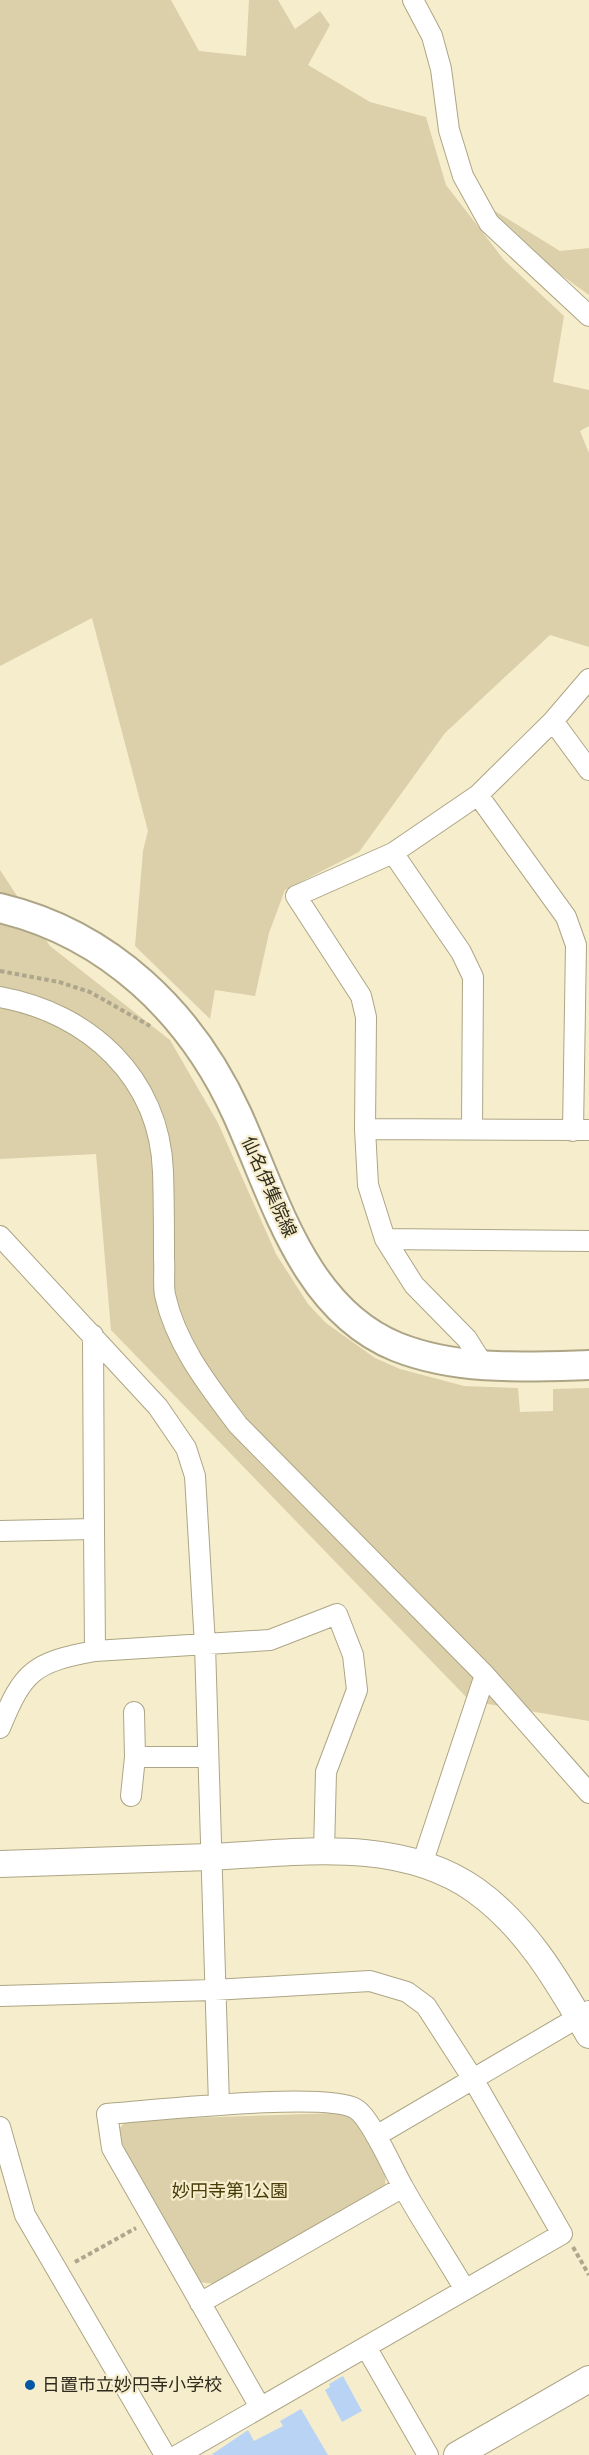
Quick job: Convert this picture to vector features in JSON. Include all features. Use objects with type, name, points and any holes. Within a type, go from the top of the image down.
[{"type":"main road","name":"仙名伊集院線","points":[[0,908],[68,931],[106,952],[145,983],[172,1013],[199,1047],[219,1079],[288,1233],[307,1268],[346,1313],[369,1331],[395,1346],[448,1362],[484,1366],[589,1365]]},
{"type":"street","points":[[413,0],[432,36],[441,69],[448,130],[463,176],[489,223],[589,316]]},
{"type":"street","points":[[484,1366],[467,1339],[414,1285],[385,1239],[368,1185],[365,1129],[366,1017],[361,996],[296,896],[393,852],[478,795],[553,721],[589,679]]},
{"type":"street","points":[[553,721],[589,770]]},
{"type":"street","points":[[365,1129],[581,1130],[576,945],[566,917],[478,795]]},
{"type":"street","points":[[393,852],[461,952],[473,977],[472,1128]]},
{"type":"street","points":[[0,997],[68,1019],[114,1052],[139,1087],[155,1125],[163,1169],[165,1293],[178,1338],[206,1382],[238,1425],[485,1675],[589,1793]]},
{"type":"street","points":[[0,1236],[93,1335],[125,1375],[158,1407],[186,1448],[195,1476],[206,1645],[210,1857],[219,2105]]},
{"type":"street","points":[[385,1239],[589,1241]]},
{"type":"street","points":[[93,1335],[94,1651]]},
{"type":"street","points":[[0,1531],[94,1529]]},
{"type":"street","points":[[0,1728],[14,1695],[32,1671],[64,1656],[94,1651],[270,1640],[337,1614],[353,1655],[357,1690],[326,1772],[324,1851]]},
{"type":"street","points":[[422,1864],[485,1675]]},
{"type":"street","points":[[131,1796],[135,1758],[134,1712]]},
{"type":"street","points":[[135,1758],[208,1757]]},
{"type":"street","points":[[0,1864],[324,1851],[382,1854],[422,1864],[473,1888],[502,1911],[537,1951],[585,2021],[473,2079],[376,2136]]},
{"type":"street","points":[[0,1996],[214,1990],[370,1981],[407,1992],[426,2006],[473,2079],[562,2234],[464,2288],[178,2455]]},
{"type":"street","points":[[260,2407],[112,2148],[107,2114],[219,2105],[335,2102],[357,2109],[376,2136],[403,2187],[464,2288]]},
{"type":"street","points":[[0,2127],[25,2215],[165,2455]]},
{"type":"street","points":[[200,2303],[403,2187]]},
{"type":"street","points":[[366,2347],[428,2455]]},
{"type":"street","points":[[457,2455],[589,2379]]},
{"type":"path","points":[[0,971],[59,982],[90,992],[159,1030]]},
{"type":"path","points":[[72,2264],[151,2219]]},
{"type":"path","points":[[562,2234],[589,2275]]},
{"type":"green space","points":[[0,0],[171,0],[199,51],[246,56],[249,0],[278,0],[295,29],[320,11],[330,25],[308,65],[370,102],[426,117],[446,185],[504,260],[564,316],[553,382],[589,390],[589,426],[580,431],[589,453],[589,647],[550,635],[445,733],[359,852],[285,890],[269,933],[255,996],[215,990],[210,1019],[135,946],[143,851],[148,831],[92,618],[0,666]]},
{"type":"green space","points":[[490,208],[560,251],[589,248],[589,295],[532,254]]},
{"type":"green space","points":[[0,870],[50,946],[170,1040],[218,1123],[276,1254],[308,1304],[326,1323],[375,1358],[400,1369],[464,1386],[518,1388],[520,1412],[553,1411],[553,1389],[589,1388],[589,1721],[470,1701],[111,1330],[96,1154],[0,1159]]},
{"type":"green space","name":"妙円寺第1公園","points":[[340,2113],[354,2119],[386,2171],[385,2186],[216,2284],[198,2282],[122,2152],[118,2130],[127,2120]]},
{"type":"building","points":[[343,2376],[362,2411],[342,2422],[325,2390],[330,2387],[329,2384]]},
{"type":"building","points":[[301,2409],[328,2455],[211,2455],[248,2430],[254,2441],[283,2426],[280,2421]]},
{"type":"place","name":"日置市立妙円寺小学校","points":[[30,2385]]}]
